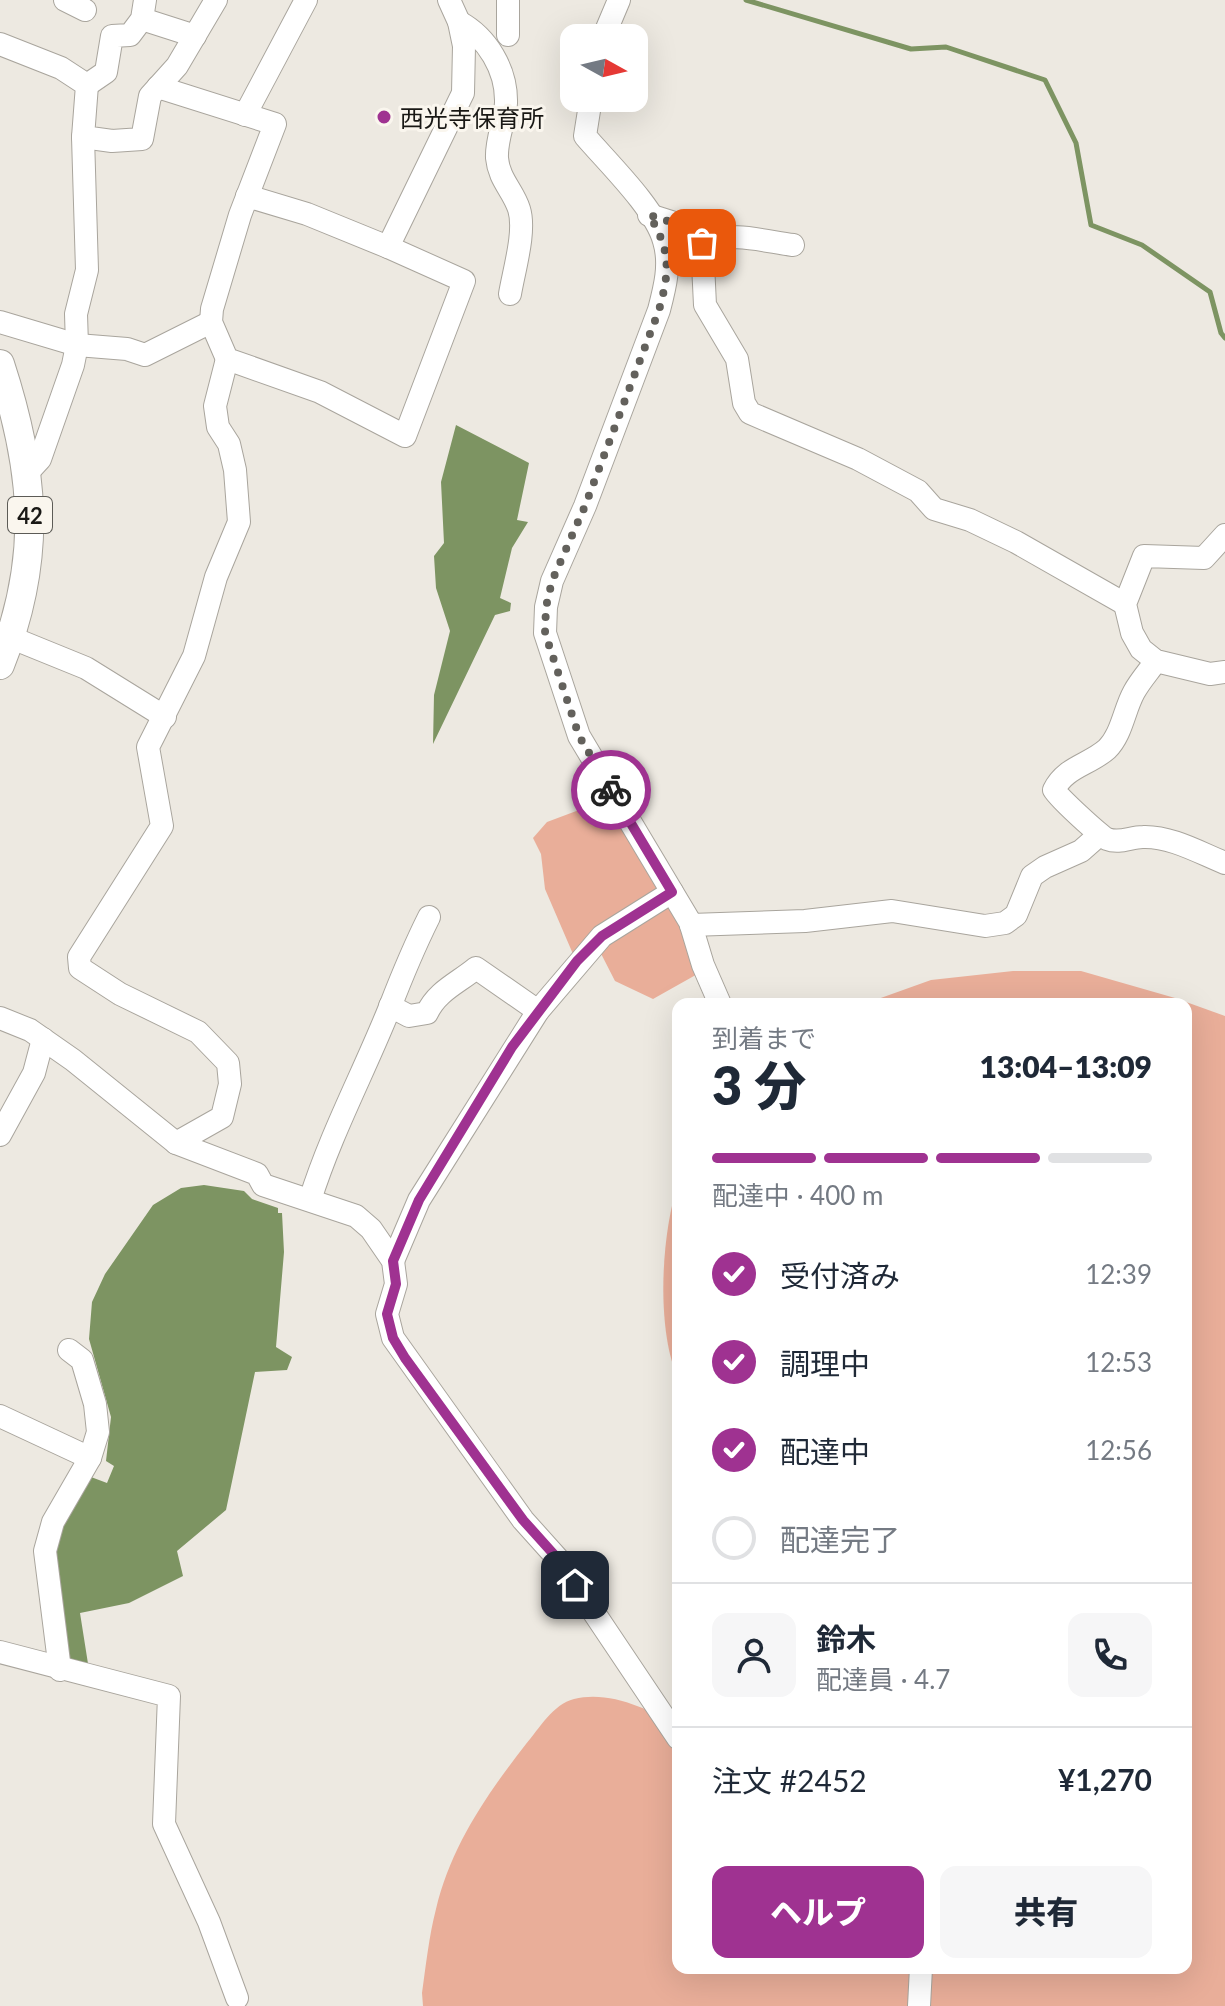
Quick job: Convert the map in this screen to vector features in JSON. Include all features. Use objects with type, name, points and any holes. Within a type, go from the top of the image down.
[{"type":"main road","name":"42","points":[[0,364],[18,419],[28,472],[30,516],[28,565],[5,635],[0,665]]},
{"type":"street","points":[[83,137],[112,141],[142,139],[150,96],[177,66],[216,0]]},
{"type":"street","points":[[245,115],[306,0]]},
{"type":"street","points":[[388,247],[463,93],[466,66],[459,22],[449,0]]},
{"type":"street","points":[[508,0],[508,35]]},
{"type":"street","points":[[609,24],[619,0]]},
{"type":"street","points":[[87,85],[106,72],[112,36],[130,35],[144,9],[195,36]]},
{"type":"street","points":[[459,22],[473,30],[488,45],[503,78],[506,103],[497,159],[502,181],[519,207],[523,227],[510,294]]},
{"type":"street","points":[[0,44],[61,68],[87,85]]},
{"type":"street","points":[[28,472],[40,459],[77,345],[76,314],[87,270],[83,137],[87,85]]},
{"type":"street","points":[[158,87],[275,124],[247,196],[212,309],[211,322],[227,359],[215,406],[218,427],[229,444],[235,470],[239,522],[216,577],[194,656],[148,747],[162,826],[79,957],[80,968],[120,994],[198,1032],[228,1063],[230,1084],[222,1117],[176,1143]]},
{"type":"street","points":[[589,112],[585,136],[639,198],[664,240],[666,282],[659,310],[585,506],[552,581],[546,607],[545,633],[579,736],[691,925],[717,998]]},
{"type":"street","points":[[227,359],[320,392],[405,436],[464,281],[307,214],[247,196]]},
{"type":"street","points":[[649,215],[687,227],[698,239],[705,305],[737,359],[744,403],[750,413],[858,459],[918,491],[934,509],[970,520],[1016,542],[1125,604]]},
{"type":"street","points":[[698,239],[736,237],[793,245]]},
{"type":"street","points":[[0,322],[77,345],[127,349],[145,355],[211,322]]},
{"type":"street","points":[[1225,535],[1204,558],[1144,556],[1125,604],[1132,633],[1141,649],[1156,661],[1210,674],[1225,672]]},
{"type":"street","points":[[5,635],[86,668],[165,717]]},
{"type":"street","points":[[1156,661],[1134,692],[1114,741],[1093,760],[1073,768],[1060,778],[1054,790],[1057,799],[1082,815],[1098,836],[1110,841],[1142,837],[1158,839],[1182,845],[1225,863]]},
{"type":"street","points":[[691,925],[805,921],[892,911],[985,926],[1005,923],[1016,915],[1032,876],[1081,851],[1098,836]]},
{"type":"street","points":[[393,1261],[419,1200],[538,1011],[577,961],[602,936],[672,892]]},
{"type":"street","points":[[310,1200],[327,1146],[390,1006],[401,973],[429,917]]},
{"type":"street","points":[[390,1006],[409,1016],[427,1013],[439,993],[457,985],[476,968],[538,1011]]},
{"type":"street","points":[[0,1018],[43,1039],[176,1143],[257,1174],[263,1185],[356,1216],[371,1229],[393,1261],[396,1284],[387,1314],[393,1338],[523,1520],[558,1559],[672,1729]]},
{"type":"street","points":[[0,1135],[34,1073],[43,1039]]},
{"type":"street","points":[[60,1670],[45,1551],[53,1522],[90,1458],[98,1432],[95,1404],[82,1360],[69,1350]]},
{"type":"street","points":[[0,1416],[90,1458]]},
{"type":"street","points":[[0,1652],[169,1696],[164,1824],[209,1922],[237,1998]]},
{"type":"street","points":[[919,2006],[921,1974]]},
{"type":"shaded area","points":[[456,425],[529,463],[517,520],[528,522],[512,548],[500,598],[511,603],[510,611],[495,615],[433,744],[434,695],[450,631],[436,588],[434,556],[444,543],[441,482]]},
{"type":"shaded area","points":[[611,798],[666,890],[701,972],[653,999],[615,981],[592,936],[573,954],[545,889],[541,854],[533,838],[547,822]]},
{"type":"shaded area","points":[[1013,971],[1081,971],[1175,998],[881,998],[931,980]]},
{"type":"shaded area","points":[[1192,1004],[1225,1016],[1225,2006],[423,2006],[422,1993],[434,1919],[451,1864],[472,1822],[526,1744],[559,1706],[574,1699],[615,1699],[672,1723],[672,1974],[1192,1974]]},
{"type":"shaded area","points":[[204,1185],[244,1191],[252,1199],[278,1208],[278,1213],[282,1213],[284,1252],[276,1347],[292,1357],[287,1370],[255,1372],[226,1510],[177,1551],[183,1576],[129,1603],[80,1613],[89,1670],[75,1669],[63,1651],[51,1552],[61,1518],[91,1477],[107,1483],[114,1466],[106,1461],[111,1417],[89,1339],[92,1302],[105,1274],[153,1205],[181,1188]]},
{"type":"shaded area","points":[[672,1205],[672,1361],[666,1334],[663,1282]]},
{"type":"waterway","points":[[746,0],[911,49],[946,47],[1045,80],[1076,143],[1091,225],[1142,245],[1210,292],[1225,338]]},
{"type":"way so far","points":[[611,790],[579,736],[552,660],[545,633],[546,607],[552,581],[585,506],[659,310],[667,263],[664,240],[649,215],[687,227],[702,243]]},
{"type":"place","name":"西光寺保育所","points":[[384,117]]},
{"type":"route","points":[[575,1585],[558,1559],[523,1520],[405,1358],[393,1338],[387,1314],[396,1284],[393,1261],[419,1200],[512,1047],[577,961],[602,936],[672,892],[611,790]]}]
